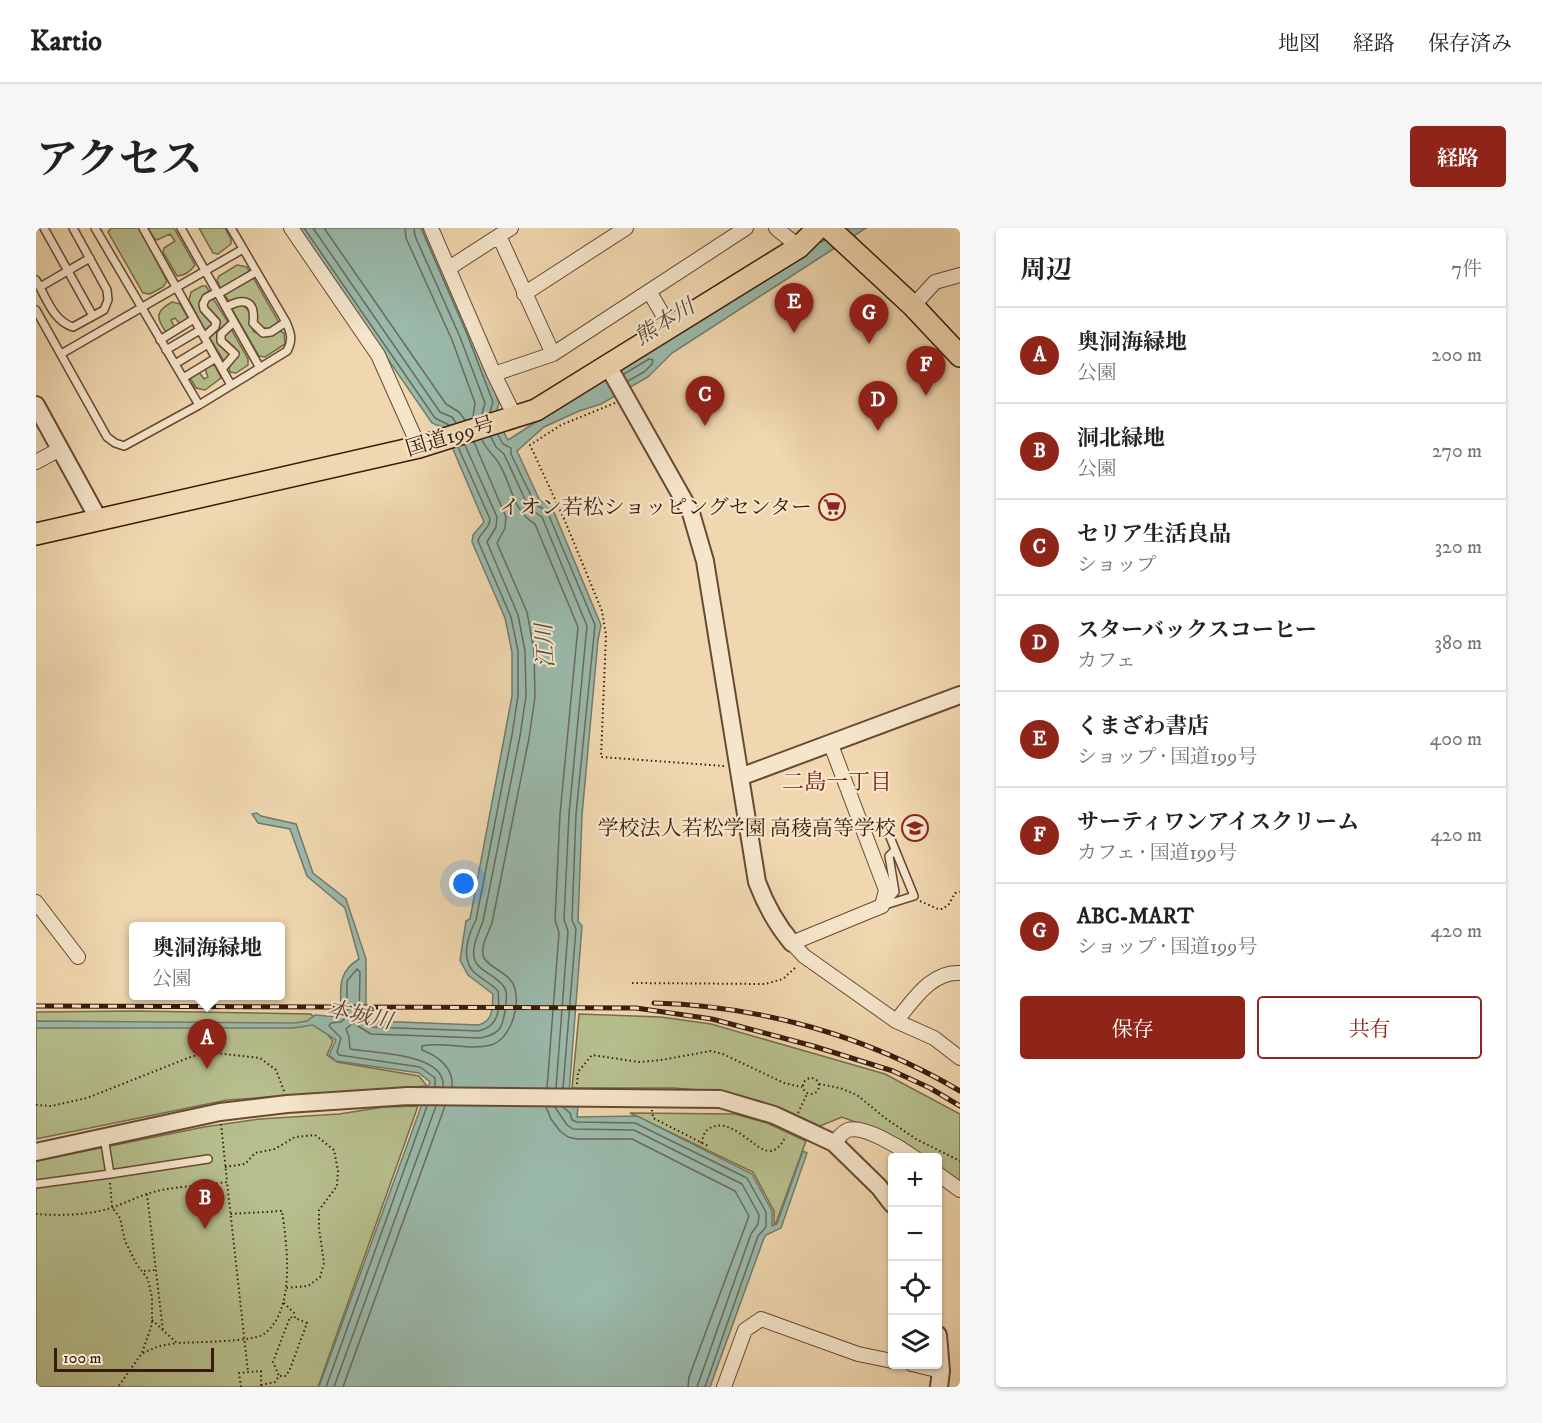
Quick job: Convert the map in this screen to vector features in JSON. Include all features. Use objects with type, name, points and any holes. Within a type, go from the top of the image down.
[{"type":"highway","name":"国道199号","points":[[36,534],[422,446],[536,410],[799,247],[838,234],[960,339]]},
{"type":"highway","name":"国道199号","points":[[916,302],[960,356]]},
{"type":"street","points":[[291,228],[378,355],[422,446]]},
{"type":"street","points":[[432,228],[512,418]]},
{"type":"street","points":[[524,294],[626,228]]},
{"type":"street","points":[[494,374],[553,354],[746,228]]},
{"type":"street","points":[[776,228],[799,247]]},
{"type":"street","points":[[448,268],[505,232],[524,294],[553,354]]},
{"type":"street","points":[[916,302],[935,282],[960,275]]},
{"type":"street","points":[[649,291],[670,327]]},
{"type":"street","points":[[608,366],[691,513],[705,561],[735,772],[757,882],[772,917],[804,956],[896,1021],[934,1038],[960,1058]]},
{"type":"street","points":[[36,405],[99,520]]},
{"type":"street","points":[[36,462],[60,449]]},
{"type":"street","points":[[735,772],[831,745],[960,695]]},
{"type":"street","points":[[792,943],[882,906],[886,890],[831,745]]},
{"type":"street","points":[[36,902],[78,957]]},
{"type":"street","points":[[896,1021],[937,976],[950,972],[960,973]]},
{"type":"street","points":[[36,1152],[220,1112],[287,1104],[408,1096],[577,1090],[720,1099],[774,1115],[834,1143],[888,1199]]},
{"type":"street","points":[[834,1143],[845,1131],[857,1128],[869,1132],[906,1153]]},
{"type":"street","points":[[942,1177],[960,1190]]},
{"type":"street","points":[[724,1387],[745,1330],[760,1319],[858,1354],[888,1360]]},
{"type":"street","points":[[920,1369],[940,1379]]},
{"type":"lane","points":[[44,228],[93,316]]},
{"type":"lane","points":[[73,228],[90,258],[107,290],[108,300],[104,310],[74,327],[58,319],[38,283],[68,271],[90,258]]},
{"type":"lane","points":[[143,228],[231,385]]},
{"type":"lane","points":[[181,228],[260,368]]},
{"type":"lane","points":[[36,310],[107,437],[124,446],[260,368],[287,351],[291,344],[291,335],[286,322],[231,228]]},
{"type":"lane","points":[[97,229],[199,405]]},
{"type":"lane","points":[[61,354],[243,249]]},
{"type":"lane","points":[[166,350],[215,327],[216,322],[204,309],[203,304],[206,298],[256,272]]},
{"type":"lane","points":[[226,307],[238,301],[246,303],[254,314],[254,323],[263,333],[271,332],[286,322]]},
{"type":"lane","points":[[160,340],[194,319]]},
{"type":"lane","points":[[222,369],[235,354],[221,341],[221,334],[234,322]]},
{"type":"lane","points":[[175,364],[208,344]]},
{"type":"lane","points":[[183,378],[216,358]]},
{"type":"lane","points":[[882,906],[914,896],[890,837]]},
{"type":"lane","points":[[882,906],[895,892],[889,855],[895,850]]},
{"type":"lane","points":[[104,1137],[110,1174]]},
{"type":"lane","points":[[36,1184],[208,1159]]},
{"type":"path","points":[[615,403],[561,425],[530,445],[565,521],[602,611],[606,635],[601,757],[735,772]]},
{"type":"path","points":[[914,896],[929,905],[943,909],[955,893],[960,892]]},
{"type":"path","points":[[632,983],[765,984],[783,979],[795,970],[804,956]]},
{"type":"path","points":[[577,1090],[578,1072],[592,1055],[639,1062],[711,1051],[723,1054],[784,1083],[802,1087],[807,1094],[812,1095],[817,1092],[819,1084],[816,1079],[810,1078],[802,1087]]},
{"type":"path","points":[[36,1106],[51,1106],[87,1098],[193,1056],[216,1053],[260,1058],[276,1070],[287,1104]]},
{"type":"path","points":[[819,1084],[840,1088],[857,1095],[885,1118],[916,1138],[960,1161]]},
{"type":"path","points":[[798,1113],[807,1094]]},
{"type":"path","points":[[652,1108],[653,1118],[710,1147]]},
{"type":"path","points":[[220,1112],[248,1371]]},
{"type":"path","points":[[701,1143],[708,1129],[721,1126],[745,1135],[765,1150],[770,1151],[782,1143],[789,1130]]},
{"type":"path","points":[[225,1167],[245,1164],[255,1153],[275,1149],[295,1137],[315,1135],[334,1149],[338,1171],[337,1186],[319,1210],[324,1263],[320,1278],[308,1286],[285,1288]]},
{"type":"path","points":[[110,1174],[112,1207],[120,1218],[124,1242],[148,1279],[152,1298],[152,1320],[142,1353],[118,1387]]},
{"type":"path","points":[[36,1214],[54,1215],[112,1207],[147,1194],[227,1182]]},
{"type":"path","points":[[147,1194],[163,1331]]},
{"type":"path","points":[[142,1353],[159,1346],[177,1343],[244,1339],[263,1335],[277,1318],[283,1302],[288,1271],[282,1211],[230,1214]]},
{"type":"path","points":[[143,1271],[156,1270]]},
{"type":"path","points":[[283,1302],[294,1313],[295,1318]]},
{"type":"path","points":[[290,1317],[295,1318],[307,1323],[290,1369],[286,1376],[279,1376],[273,1362],[290,1317]]},
{"type":"path","points":[[152,1320],[177,1343]]},
{"type":"path","points":[[241,1387],[240,1373],[261,1371],[261,1386],[275,1382],[279,1376]]},
{"type":"green space","points":[[111,228],[139,228],[167,281],[163,287],[150,294],[143,293],[108,232]]},
{"type":"green space","points":[[148,228],[174,228],[195,265],[185,274],[177,276],[163,252],[164,248],[175,241],[170,234],[157,240]]},
{"type":"green space","points":[[199,228],[225,228],[231,244],[218,254],[213,253]]},
{"type":"green space","points":[[237,265],[247,267],[248,274],[223,289],[220,287],[217,280],[219,276]]},
{"type":"green space","points":[[254,279],[278,321],[276,325],[268,329],[259,326],[253,303],[246,299],[229,301],[225,296],[226,293]]},
{"type":"green space","points":[[206,286],[209,291],[200,300],[200,305],[214,322],[211,328],[205,330],[189,300],[191,292]]},
{"type":"green space","points":[[211,298],[228,322],[218,335],[231,352],[228,361],[224,361],[209,337],[219,325],[218,318],[205,304]]},
{"type":"green space","points":[[172,302],[180,304],[188,318],[180,324],[175,318],[171,320],[175,328],[166,332],[159,315],[163,308]]},
{"type":"green space","points":[[240,304],[248,310],[254,332],[266,336],[280,331],[284,333],[285,344],[265,357],[259,356],[232,309]]},
{"type":"green space","points":[[231,329],[248,359],[248,365],[236,373],[230,372],[229,368],[237,354],[234,347],[224,338],[224,335]]},
{"type":"green space","points":[[212,365],[215,366],[221,378],[205,390],[196,388],[190,378],[199,372],[204,379],[208,377],[205,369]]},
{"type":"green space","points":[[36,1012],[311,1014],[333,1041],[327,1055],[337,1062],[419,1076],[427,1086],[227,1100],[36,1139]]},
{"type":"green space","points":[[579,1014],[661,1017],[711,1024],[885,1074],[960,1114],[960,1184],[942,1171],[942,1153],[915,1153],[879,1131],[842,1117],[820,1126],[781,1108],[711,1091],[674,1088],[572,1088]]},
{"type":"green space","points":[[418,1106],[318,1387],[36,1387],[36,1161],[204,1127],[260,1119]]},
{"type":"green space","points":[[630,1113],[735,1114],[767,1123],[806,1141],[776,1223],[774,1224],[774,1211],[753,1172]]},
{"type":"water","points":[[297,228],[427,228],[473,332],[499,403],[495,416],[508,440],[682,332],[804,250],[851,228],[866,228],[672,353],[648,377],[601,404],[544,427],[517,451],[540,501],[551,505],[601,625],[582,815],[578,921],[582,926],[568,1106],[578,1106],[577,1117],[637,1116],[752,1174],[772,1211],[772,1226],[777,1224],[803,1151],[807,1153],[781,1228],[764,1238],[710,1387],[319,1387],[430,1082],[419,1073],[336,1061],[329,1055],[336,1040],[313,1025],[293,1028],[36,1028],[36,1021],[295,1023],[307,1021],[315,1015],[338,1017],[341,1013],[343,976],[346,970],[359,959],[345,908],[307,876],[290,829],[258,823],[252,814],[257,813],[261,816],[296,824],[313,873],[346,899],[366,959],[366,1016],[373,1021],[478,1025],[490,1017],[493,994],[468,975],[460,960],[466,921],[470,919],[512,696],[512,652],[505,618],[472,542],[473,535],[484,522],[444,428],[432,423]]},
{"type":"railway","points":[[654,1003],[734,1010],[813,1028],[888,1054],[960,1091]]},
{"type":"railway","points":[[36,1006],[636,1008],[712,1019],[813,1046],[893,1071],[930,1088],[960,1106]]},
{"type":"place","name":"くまざわ書店","points":[[794,333]]},
{"type":"place","name":"ABC-MART","points":[[869,344]]},
{"type":"place","name":"サーティワンアイスクリーム","points":[[926,396]]},
{"type":"place","name":"セリア生活良品","points":[[705,426]]},
{"type":"place","name":"スターバックスコーヒー","points":[[878,431]]},
{"type":"place","name":"イオン若松ショッピングセンター","points":[[832,507]]},
{"type":"place","name":"学校法人若松学園 高稜高等学校","points":[[915,828]]},
{"type":"place","name":"奥洞海緑地","points":[[207,1069]]},
{"type":"place","name":"洞北緑地","points":[[205,1229]]},
{"type":"district","name":"二島一丁目","points":[[837,781]]},
{"type":"water label","name":"熊本川","points":[[664,321]]},
{"type":"water label","name":"江川","points":[[544,646]]},
{"type":"water label","name":"本城川","points":[[360,1014]]}]
